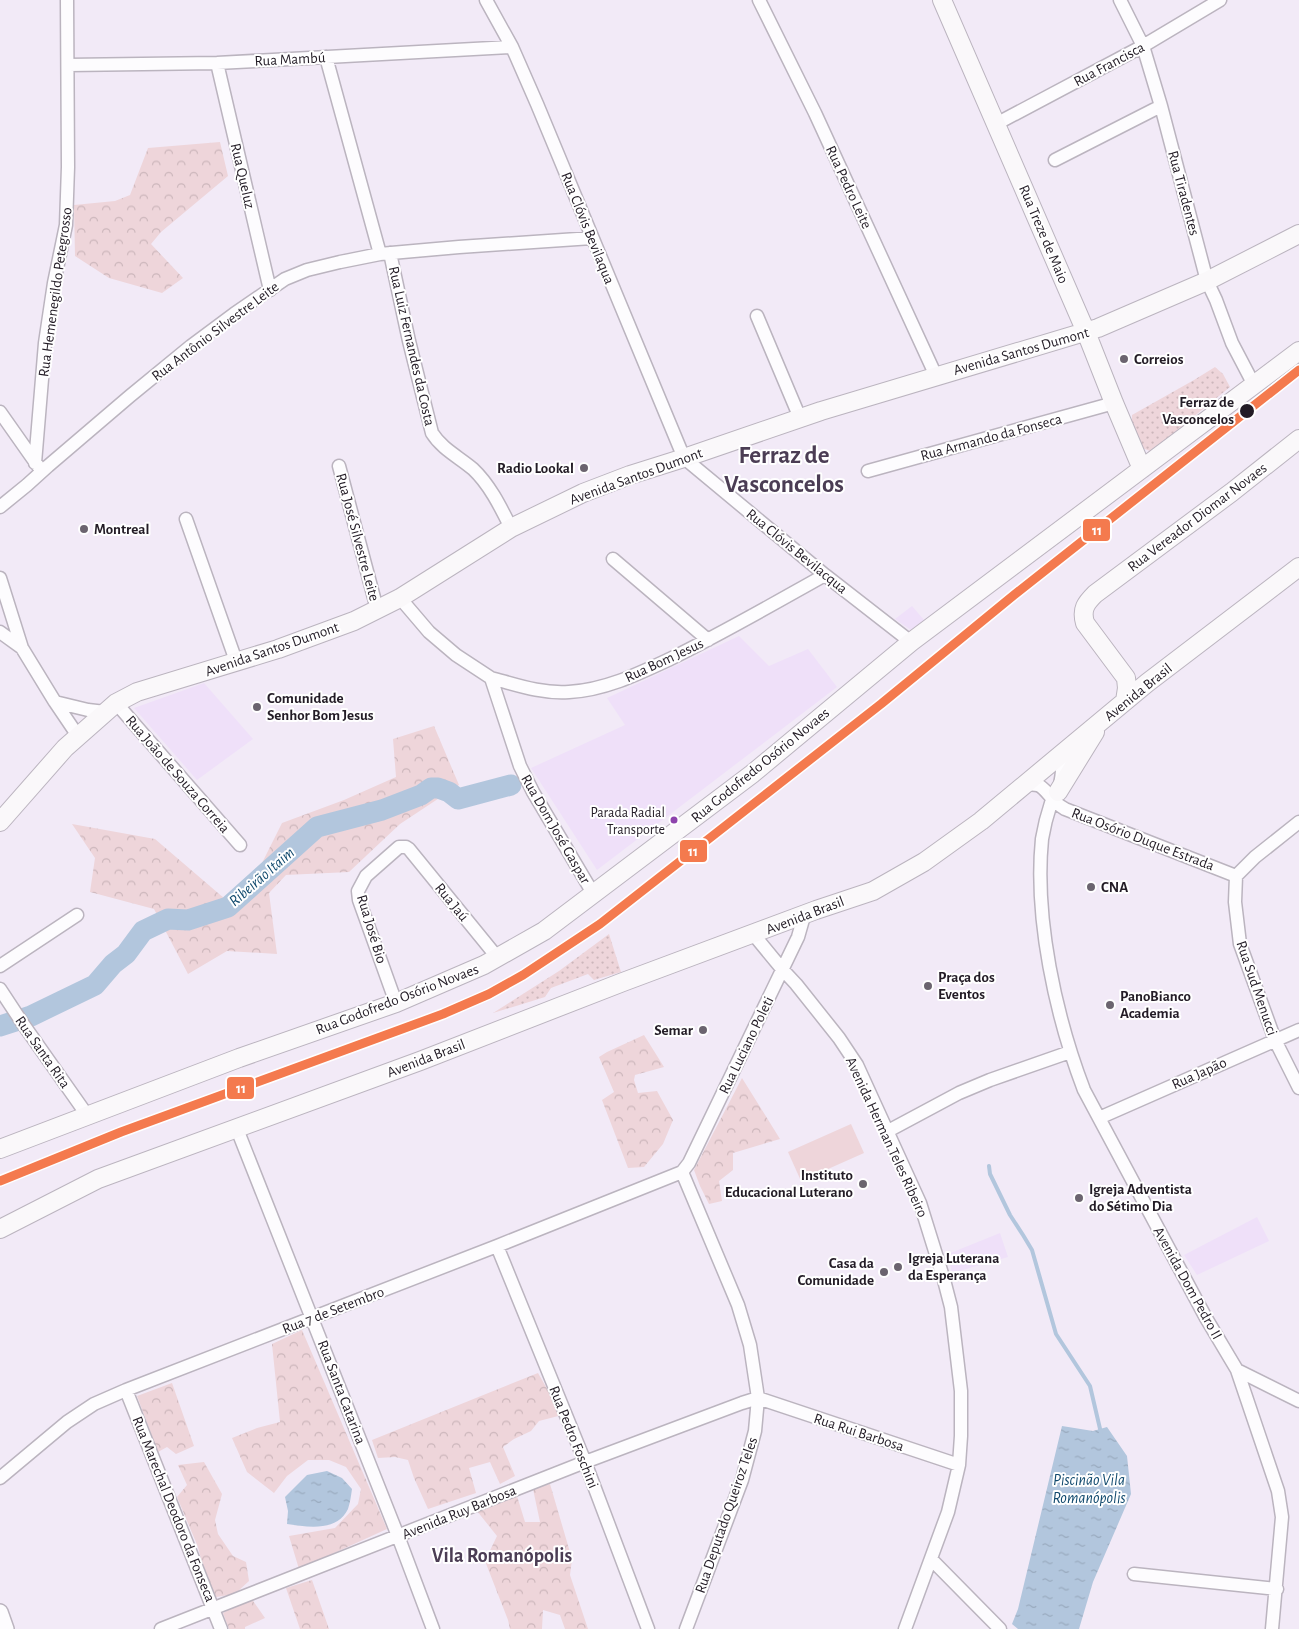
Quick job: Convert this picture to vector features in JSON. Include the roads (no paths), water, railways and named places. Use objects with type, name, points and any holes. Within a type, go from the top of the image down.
[{"type":"main road","name":"Rua Treze de Maio","points":[[942,0],[1086,332],[1142,469]]},
{"type":"main road","name":"Avenida Santos Dumont","points":[[0,822],[65,748],[111,708],[137,692],[278,648],[354,621],[400,598],[511,528],[583,493],[630,475],[800,418],[1098,328],[1207,281],[1299,234]]},
{"type":"main road","name":"Rua Godofredo Osório Novaes","points":[[0,1149],[239,1058],[396,1003],[484,965],[544,931],[752,774],[911,642],[1299,351]]},
{"type":"main road","name":"Rua Vereador Diomar Novaes","points":[[1126,678],[1085,623],[1083,615],[1086,603],[1095,594],[1232,492],[1299,439]]},
{"type":"main road","name":"Avenida Brasil","points":[[0,1229],[98,1180],[420,1061],[623,982],[856,896],[879,876],[934,844],[981,821],[1147,683],[1299,567]]},
{"type":"main road","points":[[1125,701],[1126,678],[1147,683]]},
{"type":"main road","points":[[1055,796],[1104,719]]},
{"type":"street","name":"Rua Hemenegildo Petegrosso","points":[[39,468],[46,343],[54,283],[66,225],[68,167],[67,0]]},
{"type":"street","name":"Rua Clóvis Bevilaqua","points":[[486,0],[512,47],[684,458]]},
{"type":"street","name":"Rua Pedro Leite","points":[[759,0],[815,113],[936,376]]},
{"type":"street","name":"Rua Tiradentes","points":[[1120,0],[1143,46],[1161,106],[1207,281],[1232,343],[1254,384]]},
{"type":"street","name":"Rua Francisca","points":[[996,124],[1143,46],[1220,0]]},
{"type":"street","name":"Rua Mambú","points":[[68,66],[217,62],[512,47]]},
{"type":"street","name":"Rua Luiz Fernandes da Costa","points":[[326,57],[385,254],[432,433],[441,444],[474,470],[489,488],[511,528]]},
{"type":"street","name":"Rua Queluz","points":[[217,62],[270,290]]},
{"type":"street","points":[[1055,160],[1161,106]]},
{"type":"street","name":"Rua Antônio Silvestre Leite","points":[[0,507],[39,468],[197,342],[285,279],[307,270],[385,254],[592,238]]},
{"type":"street","points":[[757,316],[800,418]]},
{"type":"street","name":"Rua Armando da Fonseca","points":[[868,470],[1114,403]]},
{"type":"street","points":[[0,412],[39,468]]},
{"type":"street","name":"Rua Clóvis Bevilacqua","points":[[684,458],[825,575],[911,642]]},
{"type":"street","name":"Rua José Silvestre Leite","points":[[338,466],[377,609]]},
{"type":"street","points":[[186,519],[236,661]]},
{"type":"street","points":[[613,559],[708,640]]},
{"type":"street","name":"Rua Bom Jesus","points":[[491,678],[537,691],[569,692],[604,688],[708,640],[825,575]]},
{"type":"street","points":[[0,578],[22,648],[78,736]]},
{"type":"street","points":[[400,598],[429,632],[456,655],[491,678]]},
{"type":"street","points":[[0,632],[22,648]]},
{"type":"street","name":"Rua Dom José Gaspar","points":[[491,678],[520,766],[532,792],[594,895]]},
{"type":"street","points":[[55,702],[88,710],[111,708]]},
{"type":"street","name":"Rua João de Souza Correia","points":[[111,708],[240,845]]},
{"type":"street","name":"Avenida Dom Pedro II","points":[[1063,751],[1055,796],[1046,818],[1040,859],[1042,914],[1061,1020],[1084,1090],[1206,1318],[1237,1370],[1278,1491],[1282,1517],[1272,1629]]},
{"type":"street","points":[[1024,785],[1038,784],[1055,796]]},
{"type":"street","name":"Rua Osório Duque Estrada","points":[[1055,796],[1065,809],[1236,876]]},
{"type":"street","points":[[1236,876],[1255,857],[1299,822]]},
{"type":"street","name":"Rua José Bio","points":[[396,1003],[359,900],[358,891],[366,876],[400,847],[406,847]]},
{"type":"street","name":"Rua Jaú","points":[[406,847],[497,957]]},
{"type":"street","name":"Rua Sud Menucci","points":[[1236,876],[1235,902],[1240,944],[1275,1040],[1299,1088]]},
{"type":"street","points":[[0,966],[77,915]]},
{"type":"street","name":"Rua Luciano Poleti","points":[[682,1172],[689,1163],[798,937],[804,916]]},
{"type":"street","name":"Avenida Herman Teles Ribeiro","points":[[754,934],[839,1038],[857,1065],[920,1203],[951,1307],[960,1391],[960,1465],[948,1512],[905,1629]]},
{"type":"street","name":"Rua Santa Rita","points":[[0,989],[87,1115]]},
{"type":"street","name":"Rua Japão","points":[[1099,1118],[1299,1030]]},
{"type":"street","points":[[888,1131],[960,1092],[1070,1052]]},
{"type":"street","name":"Rua Santa Catarina","points":[[237,1129],[313,1317],[433,1629]]},
{"type":"street","name":"Rua 7 de Setembro","points":[[0,1478],[67,1422],[94,1404],[682,1172]]},
{"type":"street","name":"Rua Deputado Queiroz Teles","points":[[682,1172],[738,1305],[750,1346],[758,1398],[756,1431],[742,1480],[686,1629]]},
{"type":"street","name":"Rua Pedro Foschini","points":[[497,1246],[585,1462],[648,1629]]},
{"type":"street","points":[[1237,1370],[1299,1400]]},
{"type":"street","name":"Rua Marechal Deodoro da Fonseca","points":[[126,1390],[221,1629]]},
{"type":"street","name":"Rua Rui Barbosa","points":[[758,1398],[960,1465]]},
{"type":"street","name":"Avenida Ruy Barbosa","points":[[160,1629],[585,1462],[758,1398]]},
{"type":"street","points":[[931,1560],[1000,1629]]},
{"type":"street","points":[[1134,1574],[1277,1589]]},
{"type":"street","points":[[0,1612],[6,1629]]},
{"type":"water","name":"Piscinão Vila Romanópolis","points":[[1062,1426],[1093,1431],[1107,1427],[1127,1456],[1131,1494],[1093,1582],[1079,1629],[1018,1629],[1012,1624],[1018,1609]]},
{"type":"water","points":[[327,1471],[342,1478],[352,1489],[348,1509],[343,1516],[329,1525],[313,1527],[287,1524],[288,1511],[285,1497],[307,1475]]},
{"type":"waterway","name":"Ribeirão Itaim","points":[[0,1026],[31,1016],[95,985],[113,964],[126,954],[143,931],[168,919],[188,920],[228,907],[317,827],[382,810],[421,795],[431,788],[438,788],[449,792],[458,799],[511,785]]},
{"type":"waterway","points":[[989,1166],[990,1174],[1010,1215],[1032,1250],[1056,1334],[1090,1386],[1101,1433]]},
{"type":"place","name":"Correios","points":[[1124,359]]},
{"type":"place","name":"Ferraz de Vasconcelos","points":[[1247,411]]},
{"type":"place","name":"Radio Lookal","points":[[584,468]]},
{"type":"place","name":"Montreal","points":[[84,529]]},
{"type":"place","name":"Comunidade Senhor Bom Jesus","points":[[257,707]]},
{"type":"place","name":"Parada Radial Transporte","points":[[674,820]]},
{"type":"place","name":"CNA","points":[[1091,887]]},
{"type":"place","name":"Praça dos Eventos","points":[[928,986]]},
{"type":"place","name":"PanoBianco Academia","points":[[1110,1005]]},
{"type":"place","name":"Semar","points":[[703,1030]]},
{"type":"place","name":"Instituto Educacional Luterano","points":[[863,1184]]},
{"type":"place","name":"Igreja Adventista do Sétimo Dia","points":[[1079,1198]]},
{"type":"place","name":"Igreja Luterana da Esperança","points":[[898,1267]]},
{"type":"place","name":"Casa da Comunidade","points":[[884,1272]]},
{"type":"district","name":"Ferraz de Vasconcelos","points":[[784,468]]},
{"type":"district","name":"Vila Romanópolis","points":[[502,1555]]}]
